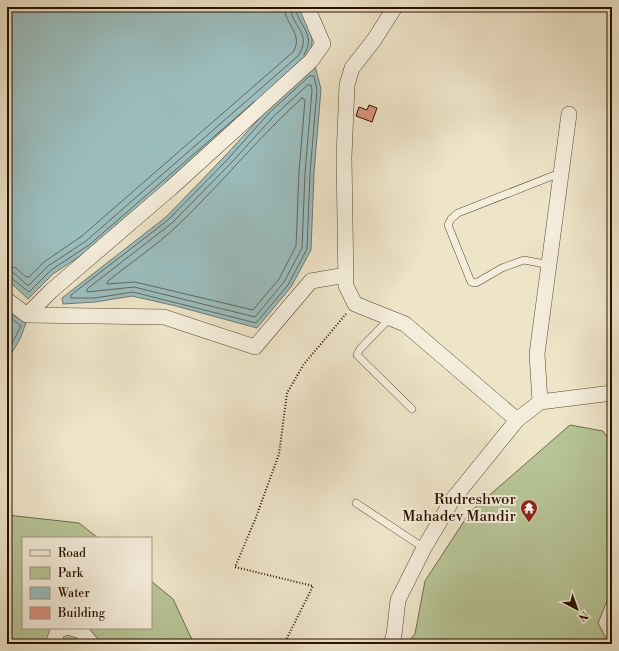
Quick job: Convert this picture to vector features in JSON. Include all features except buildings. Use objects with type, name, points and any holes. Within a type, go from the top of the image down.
[{"type":"street","points":[[27,315],[51,291],[171,188],[311,61],[323,44],[307,7]]},
{"type":"street","points":[[395,7],[374,40],[352,68],[347,85],[344,157],[346,286],[355,304],[405,324],[517,420]]},
{"type":"street","points":[[540,402],[538,354],[560,173],[569,114]]},
{"type":"street","points":[[7,300],[27,315],[164,317],[255,347],[311,281],[346,275]]},
{"type":"street","points":[[391,644],[394,635],[398,600],[424,548],[453,499],[517,420],[540,402],[612,394]]},
{"type":"street","points":[[53,644],[58,630],[62,629]]},
{"type":"street","points":[[74,629],[81,631],[92,644]]},
{"type":"lane","points":[[550,265],[524,260],[502,268],[476,283],[471,282],[448,225],[451,219],[458,213],[560,173]]},
{"type":"lane","points":[[390,318],[360,349],[357,355],[412,409]]},
{"type":"lane","points":[[356,503],[424,548]]},
{"type":"path","points":[[284,644],[313,586],[235,567],[255,520],[279,454],[287,393],[304,364],[355,304]]},
{"type":"green space","points":[[570,425],[603,431],[612,444],[612,589],[598,623],[609,644],[406,644],[415,634],[425,581],[470,512]]},
{"type":"green space","points":[[7,515],[79,523],[97,537],[22,537],[22,629],[152,629],[152,582],[173,599],[194,644],[7,644]]},
{"type":"water","points":[[7,7],[298,7],[309,28],[312,46],[305,62],[92,248],[53,274],[28,299],[7,279]]},
{"type":"water","points":[[315,66],[321,89],[314,173],[311,250],[291,287],[257,328],[176,306],[132,296],[95,302],[63,304],[62,298],[166,217],[268,109]]},
{"type":"water","points":[[7,311],[26,323],[20,339],[7,361]]},
{"type":"place","name":"Rudreshwor Mahadev Mandir","points":[[529,523]]}]
